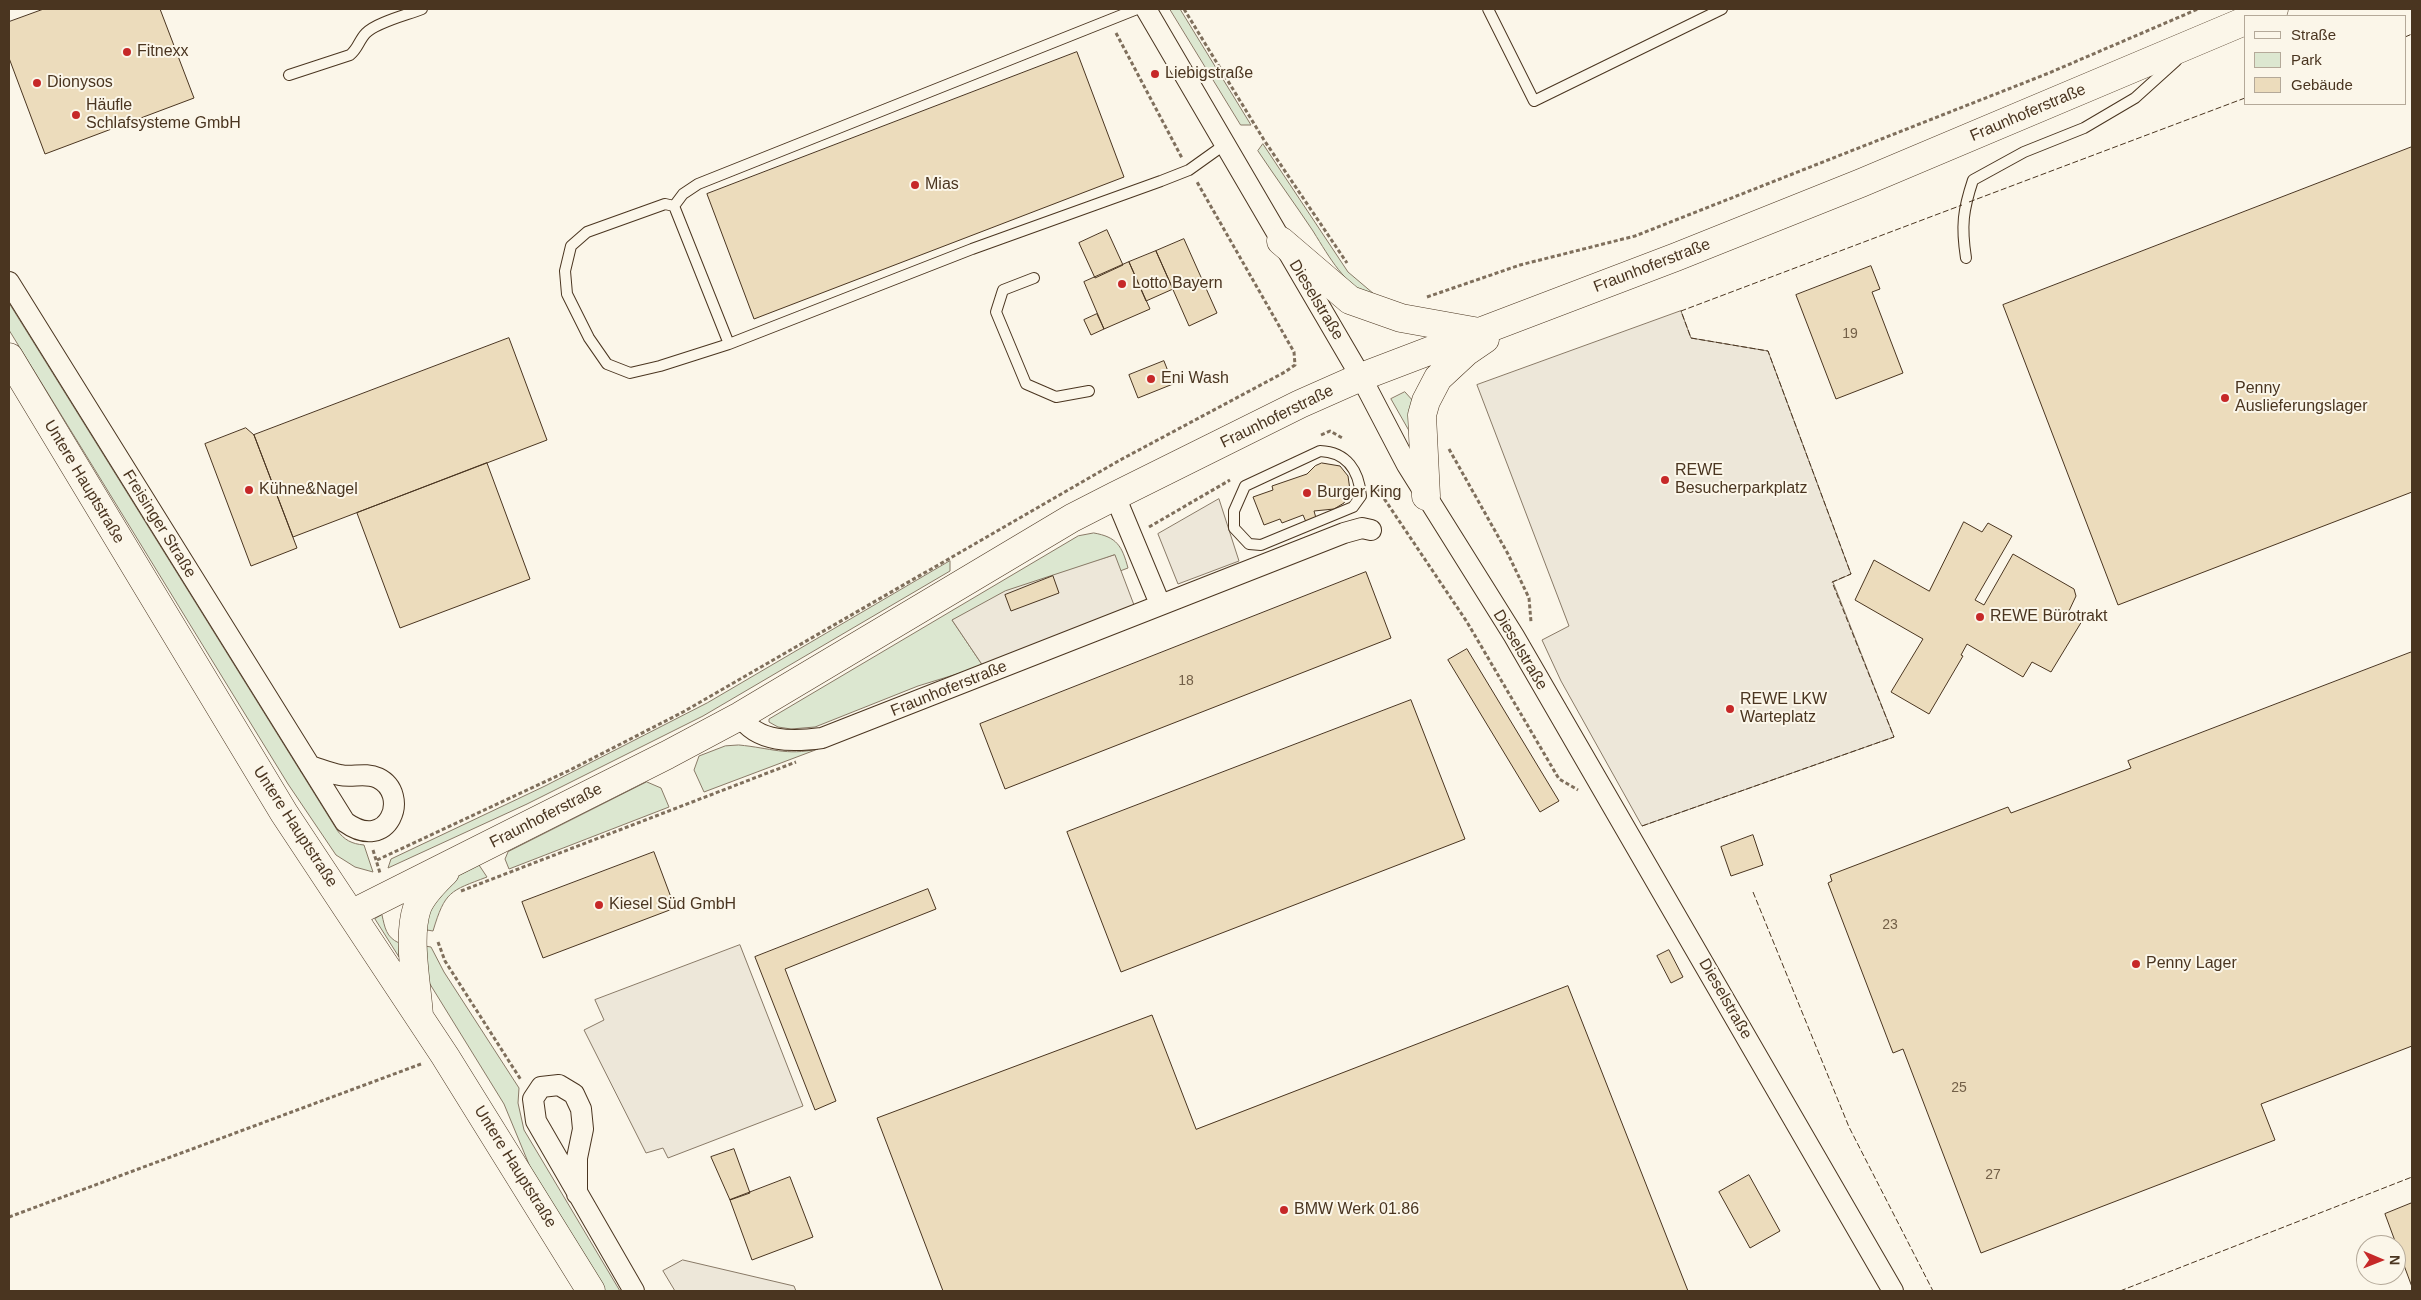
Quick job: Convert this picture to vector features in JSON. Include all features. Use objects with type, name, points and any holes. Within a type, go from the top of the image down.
[{"type":"main road","points":[[2259,15],[2274,9]]},
{"type":"main road","name":"Fraunhoferstraße","points":[[351,914],[740,716],[1072,518],[1305,402],[1361,377],[1852,187],[2244,21]]},
{"type":"main road","points":[[1281,241],[1350,300],[1401,318],[1479,332]]},
{"type":"main road","points":[[1426,496],[1422,415],[1426,400],[1438,378],[1459,359],[1516,318]]},
{"type":"main road","name":"Untere Hauptstraße","points":[[9,357],[284,813],[420,1017],[591,1291]]},
{"type":"main road","points":[[420,1017],[413,935],[417,908],[428,889],[454,862]]},
{"type":"street","name":"Dieselstraße","points":[[1146,9],[1361,377],[1407,464],[1514,636],[1893,1291]]},
{"type":"street","name":"Freisinger Straße","points":[[9,282],[345,822],[357,831],[367,833]]},
{"type":"street","points":[[1114,496],[1160,604]]},
{"type":"street","name":"Fraunhoferstraße","points":[[740,716],[747,728],[777,739],[800,741],[822,738],[1344,532],[1362,528],[1371,530]]},
{"type":"street","points":[[310,766],[341,776],[365,774],[379,779],[391,789],[394,805],[390,820],[378,830],[367,833]]},
{"type":"street","points":[[578,1194],[577,1158],[583,1130],[582,1110],[574,1094],[559,1085],[541,1087],[533,1099],[536,1121],[578,1194],[634,1291]]},
{"type":"lane","points":[[290,75],[350,55],[356,51],[361,39],[372,29],[422,9]]},
{"type":"lane","points":[[674,206],[683,194],[698,184],[1137,9]]},
{"type":"lane","points":[[1488,9],[1534,101],[1722,9]]},
{"type":"lane","points":[[1966,258],[1962,230],[1964,208],[1973,180],[2024,152],[2084,128],[2136,98],[2194,44]]},
{"type":"lane","points":[[674,206],[665,204],[587,232],[571,246],[565,271],[567,294],[589,338],[607,364],[630,373],[660,366],[729,344],[972,249],[1189,170],[1224,145]]},
{"type":"lane","points":[[674,206],[729,344]]},
{"type":"lane","points":[[1034,278],[1003,290],[996,312],[1026,384],[1056,398],[1089,391]]},
{"type":"lane","points":[[1320,451],[1332,451],[1344,457],[1360,482],[1362,496],[1353,507],[1261,545],[1249,544],[1234,528],[1234,511],[1245,486],[1320,451]]},
{"type":"path","points":[[1184,9],[1264,140],[1348,266]]},
{"type":"path","points":[[1419,298],[1434,295],[1520,265],[1635,236],[1996,94],[2198,9]]},
{"type":"path","points":[[377,860],[568,771],[683,712],[960,550],[1295,365],[1294,352],[1208,198],[1189,170],[1109,20]]},
{"type":"path","points":[[1330,431],[1343,438],[1348,446]]},
{"type":"path","points":[[1445,442],[1508,554],[1529,598],[1531,628]]},
{"type":"path","points":[[1376,487],[1467,622],[1559,779],[1578,790],[1597,782]]},
{"type":"path","points":[[456,895],[803,759]]},
{"type":"path","points":[[367,833],[377,860],[386,897]]},
{"type":"path","points":[[413,935],[437,939],[446,961],[533,1099]]},
{"type":"path","points":[[9,1217],[445,1056]]},
{"type":"green space","points":[[1170,9],[1180,9],[1251,125],[1241,125]]},
{"type":"green space","points":[[1263,144],[1348,272],[1374,294],[1373,300],[1354,286],[1338,270],[1258,151]]},
{"type":"green space","points":[[9,303],[337,830],[349,841],[364,845],[373,872],[355,867],[336,855],[288,784],[9,330]]},
{"type":"green space","points":[[1405,392],[1414,402],[1412,436],[1391,399]]},
{"type":"green space","points":[[1094,533],[1108,537],[1121,548],[1128,568],[1120,571],[1114,555],[952,620],[983,666],[918,686],[815,727],[791,729],[778,727],[769,722],[769,719],[1078,536]]},
{"type":"green space","points":[[950,561],[950,571],[703,716],[527,804],[388,868],[391,859],[545,786],[707,703]]},
{"type":"green space","points":[[739,745],[787,752],[818,749],[704,792],[694,770],[699,756],[725,746]]},
{"type":"green space","points":[[647,782],[661,788],[669,807],[509,869],[505,859],[508,852]]},
{"type":"green space","points":[[479,865],[487,877],[451,894],[441,908],[433,931],[421,929],[425,916],[446,882]]},
{"type":"green space","points":[[382,915],[389,935],[399,943],[399,957],[375,919]]},
{"type":"green space","points":[[419,945],[431,947],[444,972],[519,1088],[518,1103],[524,1130],[620,1291],[601,1291],[540,1191],[504,1104],[425,976]]},
{"type":"shaded area","name":"REWE Besucherparkplatz","points":[[1681,311],[1691,338],[1768,351],[1851,574],[1833,582],[1894,737],[1642,826],[1561,681],[1542,640],[1569,626],[1477,385]]},
{"type":"shaded area","points":[[1219,499],[1239,561],[1178,584],[1158,534]]},
{"type":"shaded area","points":[[1115,555],[1134,605],[983,666],[952,620],[1005,591]]},
{"type":"shaded area","points":[[740,945],[803,1106],[668,1158],[663,1148],[646,1153],[584,1030],[604,1020],[595,1000]]},
{"type":"shaded area","points":[[683,1260],[794,1286],[796,1291],[675,1291],[663,1271]]},
{"type":"building","points":[[44,9],[160,9],[194,98],[45,154],[9,58],[9,22]]},
{"type":"building","name":"Mias","points":[[1077,52],[1124,177],[754,319],[707,194]]},
{"type":"building","name":"Penny Auslieferungslager","points":[[2412,147],[2412,492],[2118,605],[2003,305]]},
{"type":"building","points":[[1107,230],[1123,265],[1095,278],[1079,243]]},
{"type":"building","points":[[1184,239],[1217,313],[1189,326],[1156,251]]},
{"type":"building","points":[[1156,251],[1173,289],[1146,301],[1129,262]]},
{"type":"building","points":[[1129,262],[1150,309],[1104,329],[1084,282]]},
{"type":"building","points":[[1871,266],[1880,289],[1872,292],[1903,373],[1836,399],[1796,295]]},
{"type":"building","points":[[1097,314],[1104,329],[1091,335],[1084,320]]},
{"type":"building","points":[[509,338],[547,440],[293,537],[254,435]]},
{"type":"building","name":"Eni Wash","points":[[1164,361],[1173,384],[1138,398],[1129,375]]},
{"type":"building","name":"Kühne&Nagel","points":[[246,428],[254,435],[297,548],[251,566],[205,444]]},
{"type":"building","points":[[487,463],[530,579],[400,628],[357,513]]},
{"type":"building","name":"Burger King","points":[[1322,463],[1340,466],[1348,476],[1350,490],[1344,503],[1334,509],[1314,511],[1316,518],[1306,522],[1303,515],[1282,523],[1280,519],[1264,525],[1253,497],[1273,490],[1272,486],[1307,474],[1315,466]]},
{"type":"building","name":"REWE Bürotrakt","points":[[1964,522],[1982,532],[1988,523],[2012,536],[1975,600],[1984,605],[2013,554],[2074,589],[2076,596],[2068,613],[2082,621],[2051,672],[2032,662],[2023,677],[1967,644],[1961,655],[1963,656],[1929,714],[1891,692],[1923,639],[1855,600],[1874,560],[1929,591]]},
{"type":"building","points":[[1366,572],[1391,638],[1005,789],[980,724]]},
{"type":"building","points":[[1053,576],[1059,593],[1011,611],[1005,595]]},
{"type":"building","points":[[1467,649],[1559,801],[1540,812],[1448,660]]},
{"type":"building","name":"Penny Lager","points":[[2412,652],[2412,1046],[2261,1104],[2275,1140],[1981,1253],[1903,1049],[1893,1053],[1828,883],[1832,881],[1830,875],[2008,807],[2011,813],[2131,768],[2128,761]]},
{"type":"building","points":[[1411,700],[1465,839],[1121,972],[1067,832]]},
{"type":"building","points":[[1753,835],[1763,865],[1731,876],[1721,847]]},
{"type":"building","name":"Kiesel Süd GmbH","points":[[654,852],[675,908],[543,958],[522,902]]},
{"type":"building","points":[[928,889],[936,909],[785,969],[836,1101],[815,1110],[755,957]]},
{"type":"building","points":[[1669,950],[1683,977],[1671,983],[1657,956]]},
{"type":"building","name":"BMW Werk 01.86","points":[[1568,986],[1688,1291],[943,1291],[877,1118],[1152,1015],[1196,1129]]},
{"type":"building","points":[[734,1149],[750,1193],[730,1200],[711,1157]]},
{"type":"building","points":[[1749,1175],[1780,1231],[1750,1248],[1719,1192]]},
{"type":"building","points":[[790,1177],[813,1237],[752,1260],[730,1200]]},
{"type":"building","points":[[2412,1203],[2412,1287],[2406,1271],[2406,1235],[2393,1235],[2385,1214]]},
{"type":"fence","points":[[2406,37],[2412,34]]},
{"type":"fence","points":[[1969,202],[2244,98]]},
{"type":"fence","points":[[1642,826],[1894,737],[1832,582],[1851,574],[1768,351],[1691,338],[1681,311],[1962,205]]},
{"type":"fence","points":[[1753,892],[1849,1127],[1933,1291]]},
{"type":"fence","points":[[2120,1291],[2412,1177]]},
{"type":"place","name":"Fitnexx","points":[[127,52]]},
{"type":"place","name":"Liebigstraße","points":[[1155,74]]},
{"type":"place","name":"Dionysos","points":[[37,83]]},
{"type":"place","name":"Häufle Schlafsysteme GmbH","points":[[76,115]]},
{"type":"place","name":"Mias","points":[[915,185]]},
{"type":"place","name":"Lotto Bayern","points":[[1122,284]]},
{"type":"place","name":"Eni Wash","points":[[1151,379]]},
{"type":"place","name":"Penny Auslieferungslager","points":[[2225,398]]},
{"type":"place","name":"REWE Besucherparkplatz","points":[[1665,480]]},
{"type":"place","name":"Kühne&Nagel","points":[[249,490]]},
{"type":"place","name":"Burger King","points":[[1307,493]]},
{"type":"place","name":"REWE Bürotrakt","points":[[1980,617]]},
{"type":"place","name":"REWE LKW Warteplatz","points":[[1730,709]]},
{"type":"place","name":"Kiesel Süd GmbH","points":[[599,905]]},
{"type":"place","name":"Penny Lager","points":[[2136,964]]},
{"type":"place","name":"BMW Werk 01.86","points":[[1284,1210]]}]
